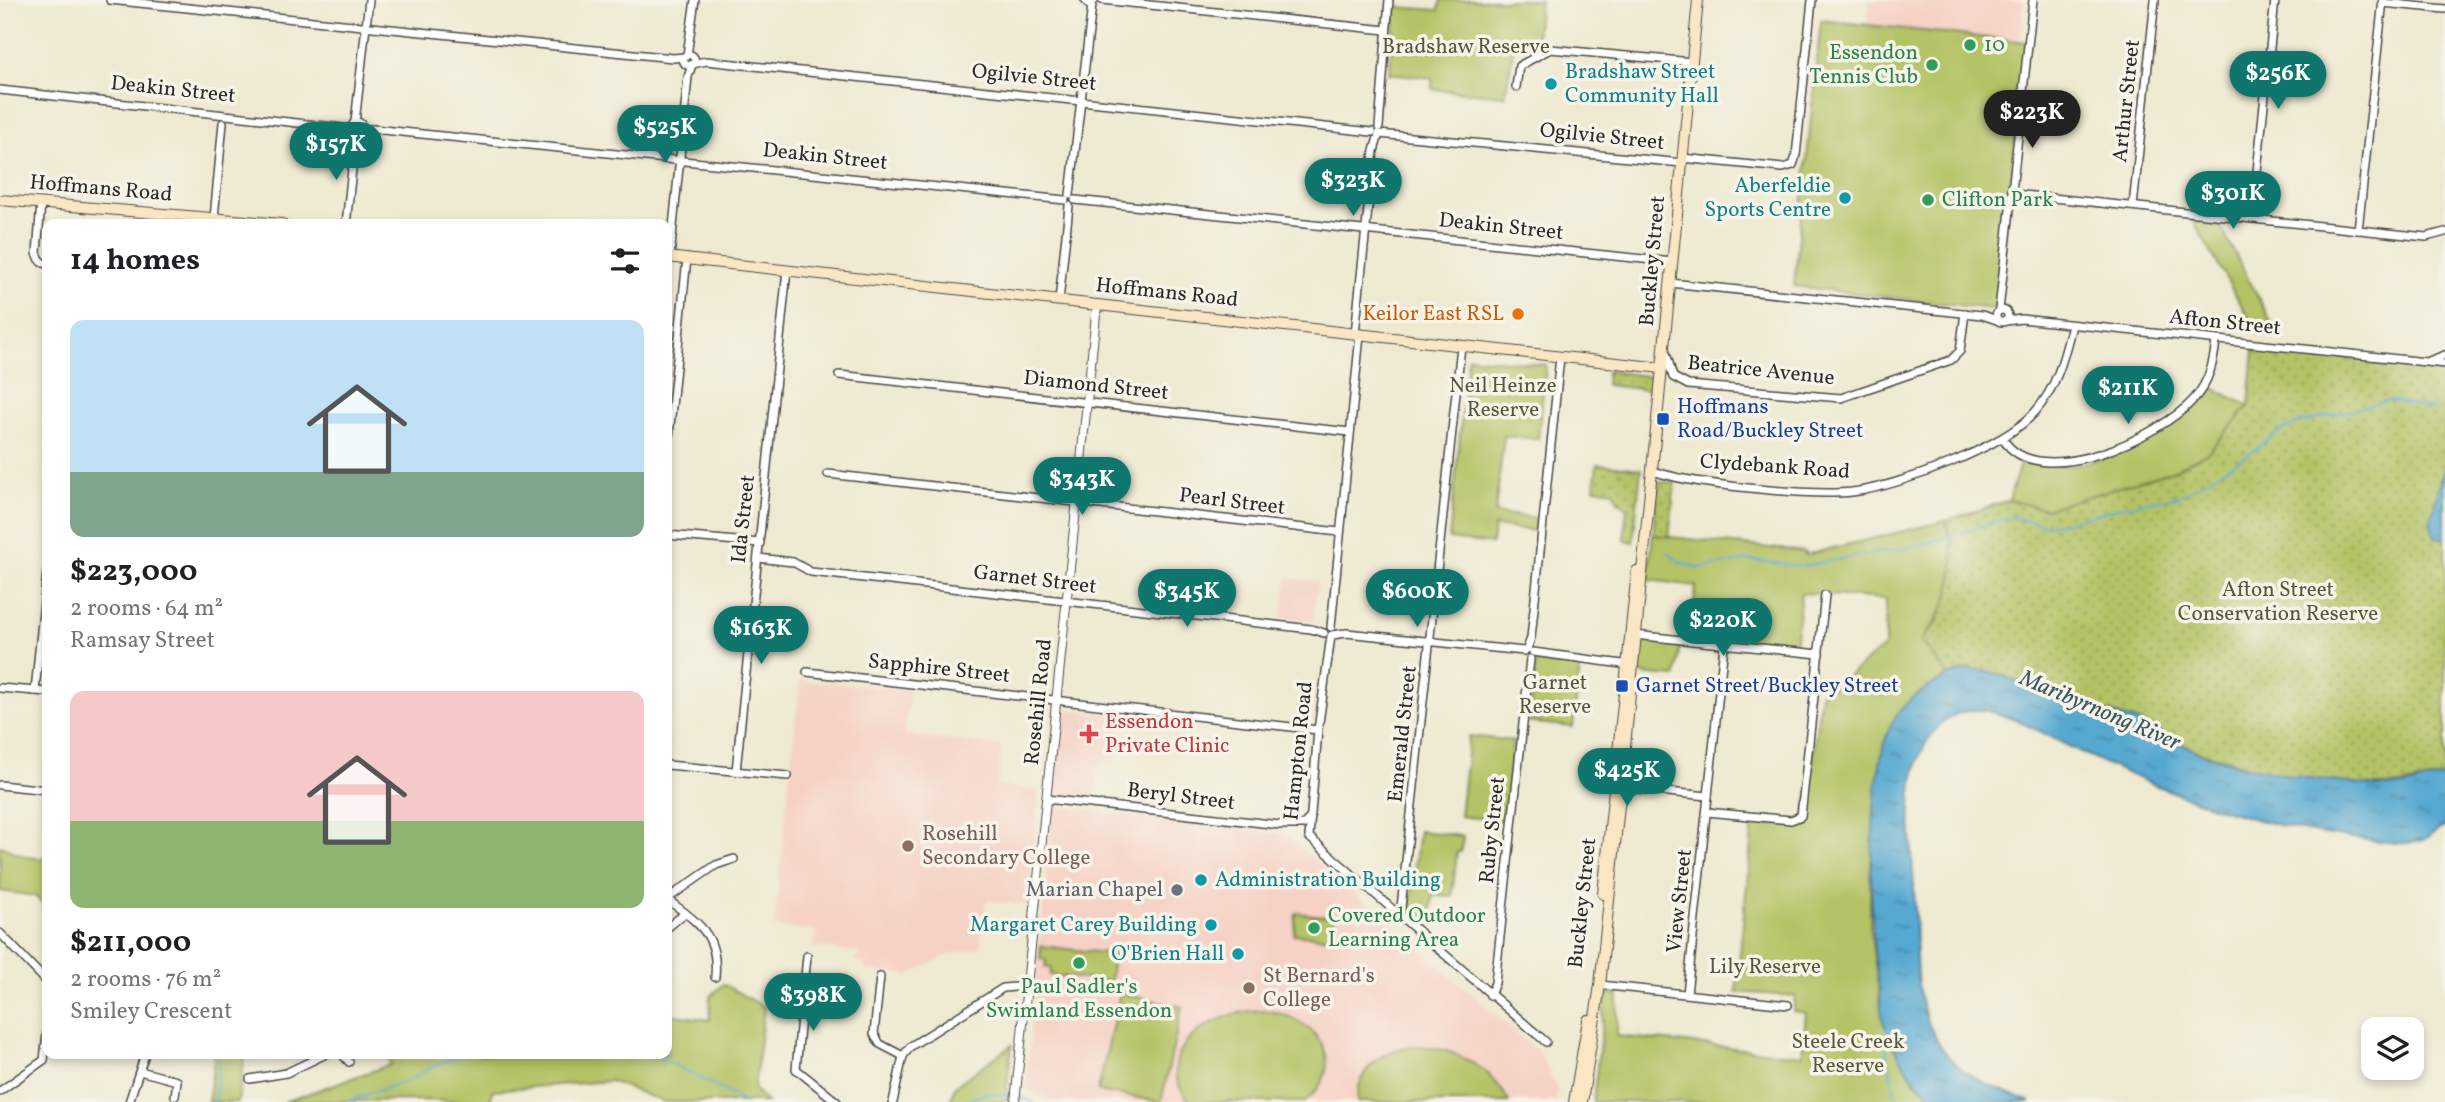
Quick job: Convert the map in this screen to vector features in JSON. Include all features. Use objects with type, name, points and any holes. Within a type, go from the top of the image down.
[{"type":"main road","name":"Buckley Street","points":[[1582,1102],[1597,985],[1665,342],[1698,0]]},
{"type":"main road","name":"Hoffmans Road","points":[[0,200],[225,219]]},
{"type":"main road","name":"Hoffmans Road","points":[[672,257],[1662,368]]},
{"type":"main road","name":"Buckley Street","points":[[1574,1102],[1597,985]]},
{"type":"street","name":"Ogilvie Street","points":[[110,0],[1392,133],[1783,168],[1793,165],[1796,156],[1812,0]]},
{"type":"street","points":[[347,219],[369,0]]},
{"type":"street","points":[[672,222],[695,0]]},
{"type":"street","name":"Hampton Road","points":[[1389,0],[1365,231],[1350,432],[1309,819],[1311,840],[1546,1042]]},
{"type":"street","points":[[2002,315],[2033,0]]},
{"type":"street","name":"Arthur Street","points":[[2133,206],[2155,0]]},
{"type":"street","points":[[2252,219],[2275,0]]},
{"type":"street","points":[[2358,230],[2383,1],[2445,9]]},
{"type":"street","points":[[1059,300],[1088,17],[1092,2],[1386,30]]},
{"type":"street","points":[[1516,87],[1519,66],[1550,49],[1692,62]]},
{"type":"street","name":"Deakin Street","points":[[0,90],[1672,262]]},
{"type":"street","points":[[214,218],[223,123]]},
{"type":"street","points":[[2014,194],[2426,237],[2445,232]]},
{"type":"street","points":[[41,203],[37,253],[42,262]]},
{"type":"street","points":[[672,406],[687,258]]},
{"type":"street","name":"Ida Street","points":[[736,771],[787,270]]},
{"type":"street","name":"Afton Street","points":[[1670,283],[2002,315],[2072,325],[2445,364]]},
{"type":"street","name":"Rosehill Road","points":[[1015,1102],[1097,305]]},
{"type":"street","name":"Beatrice Avenue","points":[[1665,342],[1671,373],[1677,380],[1688,385],[1811,398],[1850,396],[1951,360],[1960,351],[1965,313]]},
{"type":"street","name":"Clydebank Road","points":[[1651,470],[1677,477],[1811,492],[1853,491],[1909,476],[1984,449],[2003,439],[2026,421],[2049,393],[2064,359],[2072,325]]},
{"type":"street","points":[[2003,439],[2014,452],[2049,460],[2078,460],[2118,448],[2177,414],[2196,398],[2211,369],[2217,340]]},
{"type":"street","name":"Emerald Street","points":[[1400,917],[1461,346]]},
{"type":"street","points":[[2425,362],[2445,355]]},
{"type":"street","name":"Ruby Street","points":[[1490,995],[1495,983],[1560,357]]},
{"type":"street","name":"Diamond Street","points":[[839,374],[1350,432]]},
{"type":"street","name":"Pearl Street","points":[[828,474],[1339,532]]},
{"type":"street","points":[[672,535],[760,543]]},
{"type":"street","name":"Garnet Street","points":[[758,558],[793,562],[811,572],[1630,665]]},
{"type":"street","points":[[1706,811],[1791,820],[1801,817],[1825,595]]},
{"type":"street","points":[[35,691],[42,622]]},
{"type":"street","points":[[1634,635],[1819,654]]},
{"type":"street","name":"View Street","points":[[1688,994],[1724,645]]},
{"type":"street","name":"Sapphire Street","points":[[807,672],[1318,730]]},
{"type":"street","points":[[0,688],[42,692]]},
{"type":"street","points":[[672,765],[788,776]]},
{"type":"street","points":[[0,785],[42,789]]},
{"type":"street","points":[[1618,787],[1708,796]]},
{"type":"street","name":"Beryl Street","points":[[1046,799],[1280,825],[1303,825],[1309,819]]},
{"type":"street","points":[[672,896],[716,865],[734,859]]},
{"type":"street","points":[[672,903],[706,931],[714,946],[715,977]]},
{"type":"street","points":[[672,924],[685,913]]},
{"type":"street","points":[[0,933],[42,977]]},
{"type":"street","points":[[807,956],[796,1069],[802,1077],[837,1102]]},
{"type":"street","points":[[880,977],[874,1034],[880,1044],[903,1056]]},
{"type":"street","points":[[1597,985],[1788,1004]]},
{"type":"street","points":[[893,1102],[903,1056],[911,1046],[1003,988],[1027,986]]},
{"type":"street","points":[[0,1091],[44,1059]]},
{"type":"street","points":[[129,1102],[144,1059]]},
{"type":"street","points":[[250,1079],[286,1073],[315,1059]]},
{"type":"street","points":[[140,1071],[177,1081],[175,1096]]},
{"type":"shaded area","points":[[1869,0],[2024,0],[2020,41],[1867,25]]},
{"type":"shaded area","points":[[1287,578],[1318,581],[1313,621],[1282,617]]},
{"type":"shaded area","name":"Rosehill Secondary College","points":[[800,680],[910,690],[904,735],[1002,746],[997,786],[1039,791],[1027,905],[986,900],[980,948],[946,956],[908,975],[864,970],[865,965],[855,961],[860,952],[812,947],[816,931],[774,927]]},
{"type":"shaded area","name":"Essendon Private Clinic","points":[[1063,709],[1119,715],[1116,764],[1099,762],[1095,797],[1054,793]]},
{"type":"shaded area","name":"St Bernard's College","points":[[1053,806],[1286,835],[1540,1053],[1558,1091],[1556,1102],[1059,1102],[1025,1090]]},
{"type":"green space","name":"Bradshaw Reserve","points":[[1441,0],[1540,0],[1535,48],[1514,46],[1505,96],[1432,89],[1432,78],[1389,73],[1396,7],[1439,10]]},
{"type":"green space","name":"Clifton Park","points":[[1821,20],[2026,42],[1997,302],[1992,309],[1794,286]]},
{"type":"green space","points":[[2192,219],[2217,220],[2278,335],[2258,334]]},
{"type":"green space","name":"Afton Street Conservation Reserve","points":[[2254,349],[2445,368],[2445,776],[2392,786],[2364,786],[2309,781],[2282,775],[2199,752],[2141,723],[2064,701],[2008,678],[1980,672],[1948,675],[1921,641],[1939,620],[1953,544],[1945,521],[2009,500],[2046,509],[2208,452],[2249,406]]},
{"type":"green space","name":"Neil Heinze Reserve","points":[[1468,357],[1546,365],[1538,439],[1504,436],[1495,513],[1536,518],[1535,531],[1494,526],[1492,544],[1449,539]]},
{"type":"green space","points":[[1607,371],[1647,376],[1651,380],[1650,390],[1606,385]]},
{"type":"green space","points":[[2209,386],[2249,406],[2208,452],[2172,471],[2046,509],[2009,500],[2021,461],[2058,466],[2104,458],[2176,420],[2191,409]]},
{"type":"green space","points":[[1597,464],[1641,469],[1633,542],[1624,540],[1627,508],[1618,501],[1613,491],[1594,488]]},
{"type":"green space","points":[[1659,482],[1675,483],[1669,537],[1653,535]]},
{"type":"green space","name":"Steele Creek Reserve","points":[[1945,521],[1953,554],[1951,585],[1940,613],[1921,641],[1948,675],[1928,688],[1881,764],[1870,877],[1870,929],[1883,1022],[1914,1081],[1939,1102],[1593,1102],[1606,993],[1618,994],[1617,1036],[1802,1055],[1806,1013],[1793,1011],[1795,996],[1736,992],[1753,824],[1799,826],[1806,812],[1821,693],[1826,686],[1833,688],[1885,646],[1886,599],[1801,593],[1795,647],[1690,636],[1696,586],[1648,580],[1653,535],[1805,552],[1805,555]]},
{"type":"green space","points":[[1642,641],[1680,645],[1676,677],[1638,674]]},
{"type":"green space","name":"Garnet Reserve","points":[[1536,662],[1580,667],[1573,727],[1529,722]]},
{"type":"green space","points":[[1469,736],[1513,741],[1504,821],[1460,816]]},
{"type":"green space","points":[[1419,831],[1463,836],[1461,852],[1457,852],[1452,896],[1433,895],[1429,932],[1409,915]]},
{"type":"green space","points":[[0,846],[26,857],[42,859],[42,903],[35,896],[0,891]]},
{"type":"green space","name":"Covered Outdoor Learning Area","points":[[1296,913],[1334,917],[1332,938],[1294,934]]},
{"type":"green space","name":"Paul Sadler's Swimland Essendon","points":[[1041,946],[1113,954],[1110,982],[1050,975],[1051,968],[1045,967],[1046,960],[1040,959]]},
{"type":"green space","points":[[723,984],[764,1007],[754,1089],[767,1102],[664,1102],[610,1081],[492,1090],[491,1102],[284,1102],[392,1064],[388,1059],[672,1059],[672,1015],[710,1020],[710,997]]},
{"type":"green space","points":[[1120,993],[1182,1007],[1161,1102],[1098,1091]]},
{"type":"green space","points":[[1263,1010],[1298,1021],[1321,1043],[1326,1056],[1326,1071],[1319,1087],[1305,1102],[1190,1102],[1178,1083],[1176,1066],[1181,1050],[1192,1036],[1226,1017]]},
{"type":"green space","points":[[1012,1045],[1005,1102],[950,1102],[955,1086]]},
{"type":"green space","points":[[1417,1046],[1458,1055],[1482,1069],[1509,1102],[1357,1102],[1362,1079],[1375,1062],[1394,1051]]},
{"type":"green space","points":[[214,1059],[244,1059],[238,1102],[208,1102]]},
{"type":"water","points":[[2445,465],[2445,539],[2435,537],[2430,522]]},
{"type":"water","points":[[1969,669],[1998,674],[2064,701],[2142,723],[2200,753],[2241,765],[2293,776],[2380,787],[2406,786],[2445,776],[2445,827],[2423,840],[2404,843],[2295,829],[2222,810],[2152,784],[2000,715],[1976,710],[1957,714],[1941,725],[1928,740],[1914,775],[1911,833],[1916,957],[1921,1001],[1937,1041],[1960,1068],[1982,1081],[2031,1102],[1939,1102],[1921,1086],[1905,1066],[1892,1043],[1882,1016],[1873,930],[1874,810],[1885,741],[1900,710],[1927,688]]},
{"type":"waterway","points":[[1668,552],[1680,562],[1698,568],[1751,560],[1801,566],[1918,546],[2010,517],[2048,525],[2071,521],[2125,506],[2180,496],[2254,451],[2275,434],[2296,424],[2389,400],[2434,410]]},
{"type":"waterway","points":[[1887,1028],[1887,1056],[1897,1102]]},
{"type":"waterway","points":[[215,1102],[219,1059]]},
{"type":"waterway","points":[[345,1102],[412,1079],[429,1068],[452,1059]]},
{"type":"waterway","points":[[662,1059],[743,1102]]},
{"type":"waterway","points":[[964,1102],[986,1093],[1012,1096]]},
{"type":"waterway","points":[[1017,1097],[1033,1102]]},
{"type":"place","name":"10","points":[[1970,45]]},
{"type":"place","name":"Essendon Tennis Club","points":[[1932,65]]},
{"type":"place","name":"Bradshaw Street Community Hall","points":[[1551,84]]},
{"type":"place","name":"Aberfeldie Sports Centre","points":[[1845,198]]},
{"type":"place","name":"Clifton Park","points":[[1928,200]]},
{"type":"place","name":"Keilor East RSL","points":[[1518,314]]},
{"type":"place","name":"Hoffmans Road/Buckley Street","points":[[1663,419]]},
{"type":"place","name":"Garnet Street/Buckley Street","points":[[1622,686]]},
{"type":"place","name":"Essendon Private Clinic","points":[[1089,734]]},
{"type":"place","name":"Rosehill Secondary College","points":[[908,846]]},
{"type":"place","name":"Administration Building","points":[[1201,880]]},
{"type":"place","name":"Marian Chapel","points":[[1177,890]]},
{"type":"place","name":"Margaret Carey Building","points":[[1211,925]]},
{"type":"place","name":"Covered Outdoor Learning Area","points":[[1314,928]]},
{"type":"place","name":"O'Brien Hall","points":[[1238,954]]},
{"type":"place","name":"Paul Sadler's Swimland Essendon","points":[[1079,963]]},
{"type":"place","name":"St Bernard's College","points":[[1249,988]]},
{"type":"water label","name":"Maribyrnong River","points":[[2100,711]]},
{"type":"park label","name":"Lily Reserve","points":[[1765,967]]}]
